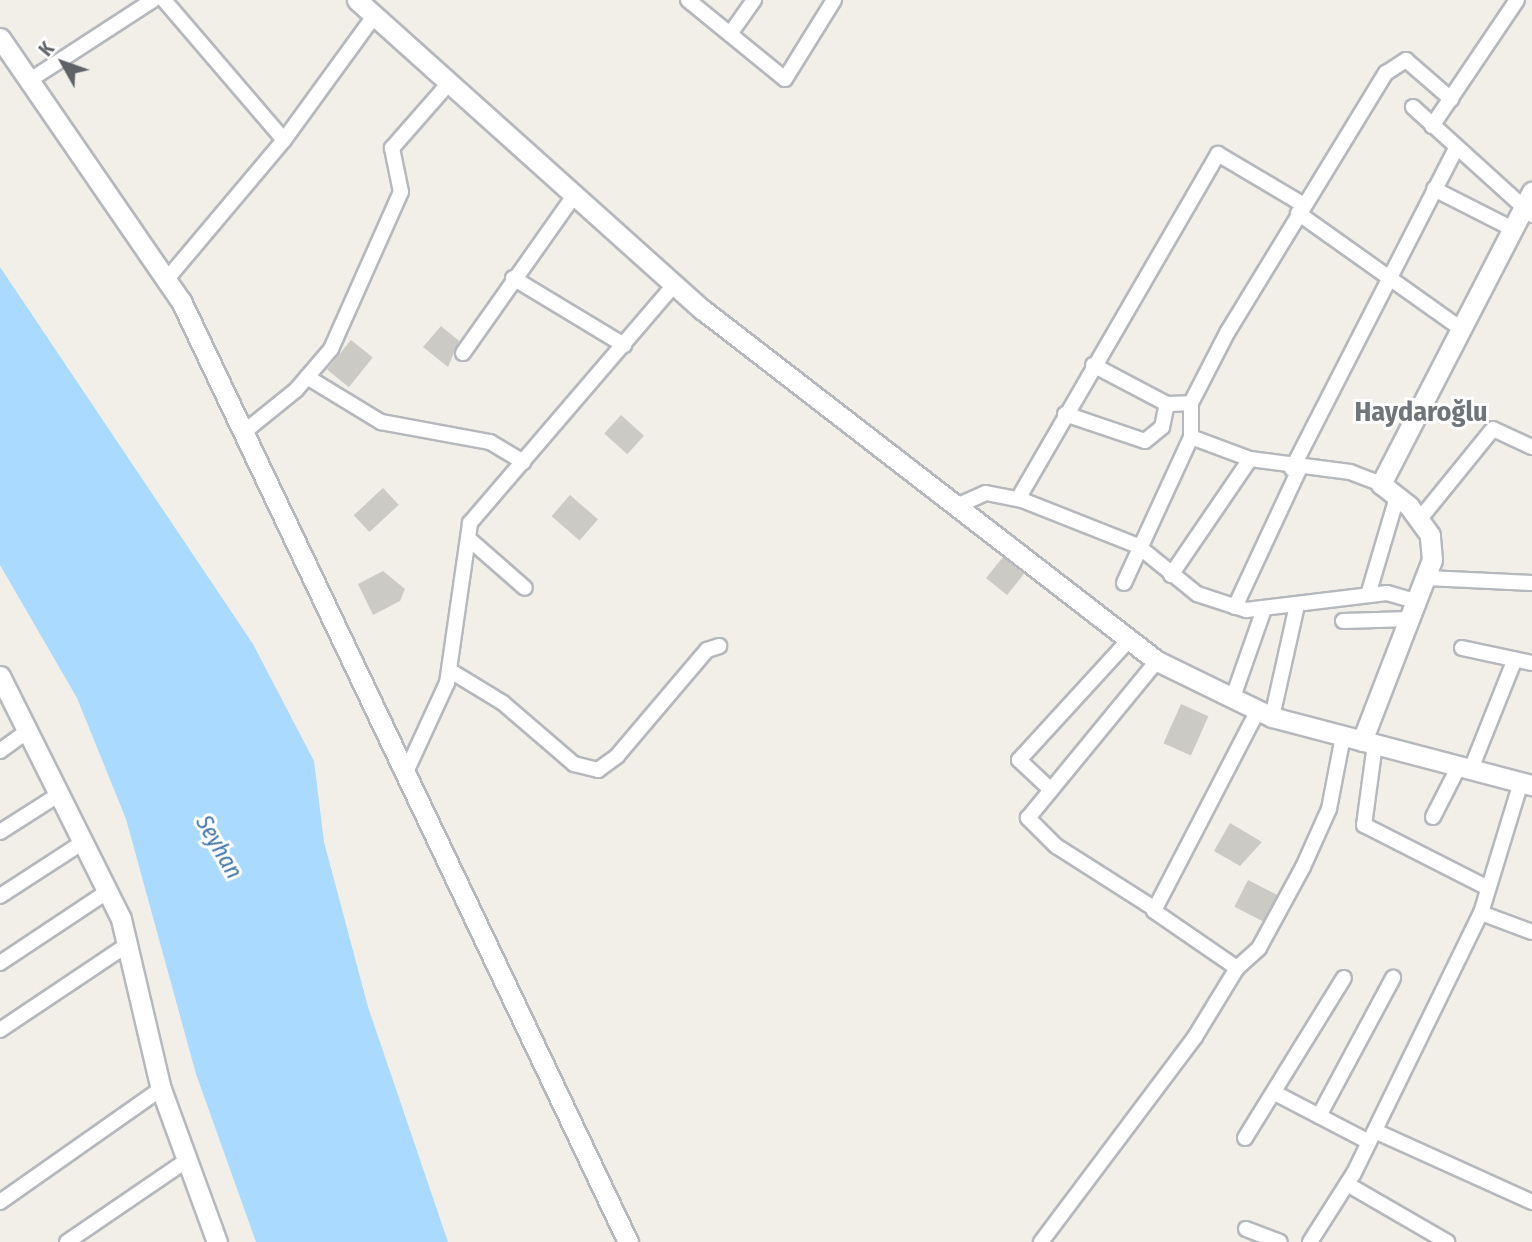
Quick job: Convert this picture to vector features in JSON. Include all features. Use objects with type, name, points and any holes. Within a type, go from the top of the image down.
[{"type":"main road","points":[[357,0],[675,284],[784,375],[961,504],[1128,641],[1157,661],[1264,714],[1527,783]]},
{"type":"main road","points":[[0,38],[167,279],[244,432],[628,1242]]},
{"type":"main road","points":[[1360,740],[1427,578],[1430,535],[1397,497],[1381,484],[1513,229],[1529,205]]},
{"type":"main road","points":[[2,687],[28,732],[107,892],[127,945],[161,1089],[217,1242]]},
{"type":"street","points":[[30,80],[153,0]]},
{"type":"street","points":[[163,0],[284,140]]},
{"type":"street","points":[[688,0],[785,79],[834,0]]},
{"type":"street","points":[[730,34],[754,0]]},
{"type":"street","points":[[1432,126],[1517,0]]},
{"type":"street","points":[[167,279],[284,140],[374,16]]},
{"type":"street","points":[[1124,583],[1138,546],[1191,437],[1191,402],[1301,209],[1386,73],[1406,60],[1451,99]]},
{"type":"street","points":[[244,432],[307,377],[331,349],[401,192],[392,148],[449,83]]},
{"type":"street","points":[[1413,107],[1456,148],[1529,205]]},
{"type":"street","points":[[1235,607],[1296,469],[1387,278],[1456,148]]},
{"type":"street","points":[[1018,499],[1093,365],[1218,154],[1301,209],[1387,278],[1461,329]]},
{"type":"street","points":[[1434,189],[1513,229]]},
{"type":"street","points":[[463,353],[513,278],[575,194]]},
{"type":"street","points":[[513,278],[624,345]]},
{"type":"street","points":[[406,772],[449,670],[470,523],[675,284]]},
{"type":"street","points":[[1093,365],[1167,404],[1191,402]]},
{"type":"street","points":[[307,377],[381,422],[490,442],[523,462]]},
{"type":"street","points":[[1065,414],[1144,440],[1163,427],[1167,404]]},
{"type":"street","points":[[1419,520],[1493,429],[1532,447]]},
{"type":"street","points":[[1191,437],[1250,459],[1296,469],[1350,472],[1381,484]]},
{"type":"street","points":[[1171,575],[1250,459]]},
{"type":"street","points":[[961,504],[986,493],[1018,499],[1138,546],[1197,594],[1235,607],[1264,612],[1368,595],[1414,611]]},
{"type":"street","points":[[1368,595],[1397,497]]},
{"type":"street","points":[[469,540],[525,588]]},
{"type":"street","points":[[1427,578],[1532,582]]},
{"type":"street","points":[[1155,909],[1264,714],[1297,605]]},
{"type":"street","points":[[1343,621],[1414,611]]},
{"type":"street","points":[[1232,700],[1264,612]]},
{"type":"street","points":[[1051,790],[1019,760],[1128,641]]},
{"type":"street","points":[[449,670],[503,703],[574,764],[598,770],[617,756],[707,650],[719,646]]},
{"type":"street","points":[[1462,648],[1532,663]]},
{"type":"street","points":[[1433,817],[1465,767],[1515,659]]},
{"type":"street","points":[[1157,661],[1051,790],[1029,824],[1237,968]]},
{"type":"street","points":[[0,751],[28,732]]},
{"type":"street","points":[[1360,740],[1364,825],[1488,888]]},
{"type":"street","points":[[1041,1242],[1195,1037],[1237,968],[1259,948],[1303,867],[1360,740]]},
{"type":"street","points":[[1310,1242],[1347,1184],[1372,1136],[1481,913],[1527,783]]},
{"type":"street","points":[[0,832],[58,795]]},
{"type":"street","points":[[0,896],[83,842]]},
{"type":"street","points":[[0,963],[107,892]]},
{"type":"street","points":[[1481,913],[1532,932]]},
{"type":"street","points":[[0,1030],[127,945]]},
{"type":"street","points":[[1245,1138],[1345,978]]},
{"type":"street","points":[[1319,1116],[1393,978]]},
{"type":"street","points":[[0,1202],[161,1089]]},
{"type":"street","points":[[1275,1093],[1319,1116],[1532,1202]]},
{"type":"street","points":[[67,1242],[187,1160]]},
{"type":"street","points":[[1347,1184],[1447,1242]]},
{"type":"street","points":[[1246,1229],[1280,1242]]},
{"type":"water","name":"Seyhan","points":[[0,267],[253,644],[314,761],[324,842],[368,1007],[448,1242],[256,1242],[196,1074],[126,819],[77,698],[0,565]]},
{"type":"building","points":[[441,326],[459,341],[448,367],[423,347]]},
{"type":"building","points":[[351,340],[373,358],[349,387],[327,370]]},
{"type":"building","points":[[621,415],[644,436],[627,454],[604,434]]},
{"type":"building","points":[[383,488],[399,505],[369,532],[354,515]]},
{"type":"building","points":[[570,495],[598,519],[580,540],[552,516]]},
{"type":"building","points":[[1003,557],[1024,574],[1007,595],[986,578]]},
{"type":"building","points":[[383,571],[405,589],[400,601],[373,615],[358,584]]},
{"type":"building","points":[[1181,704],[1208,716],[1191,755],[1164,743]]},
{"type":"building","points":[[1230,823],[1262,842],[1240,866],[1214,851]]},
{"type":"building","points":[[1248,880],[1277,895],[1264,922],[1234,907]]},
{"type":"district","name":"Haydaroğlu","points":[[1421,412]]}]
